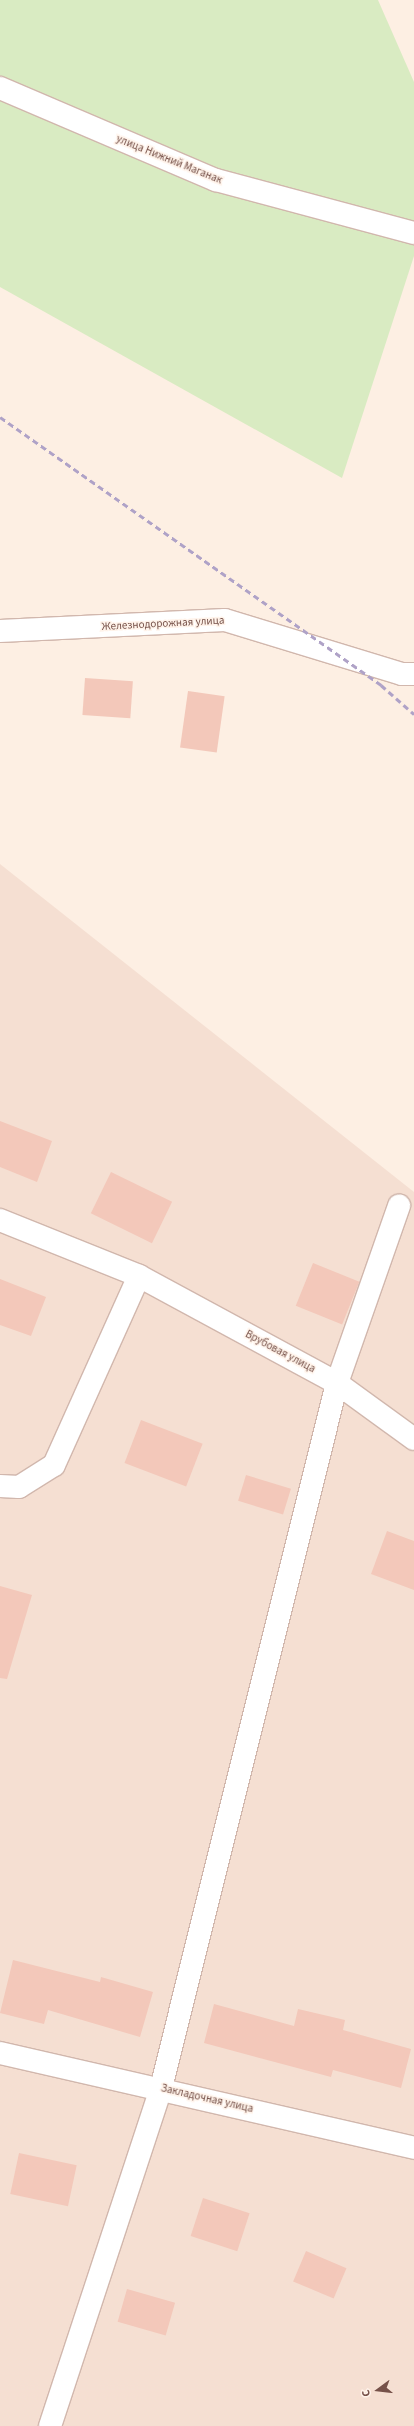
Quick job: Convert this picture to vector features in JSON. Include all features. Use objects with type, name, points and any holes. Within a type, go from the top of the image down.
[{"type":"street","name":"улица Нижний Маганак","points":[[0,88],[216,180],[414,233]]},
{"type":"street","name":"Железнодорожная улица","points":[[0,631],[225,620],[402,674],[414,674]]},
{"type":"street","points":[[50,2426],[161,2088],[337,1383],[399,1206]]},
{"type":"street","name":"Врубовая улица","points":[[0,1220],[139,1276],[337,1383],[414,1439]]},
{"type":"street","points":[[0,1486],[19,1487],[54,1465],[139,1276]]},
{"type":"street","name":"Закладочная улица","points":[[0,2053],[161,2088],[414,2148]]},
{"type":"shaded area","points":[[0,864],[414,1192],[414,2426],[0,2426]]},
{"type":"green space","points":[[0,0],[378,0],[414,82],[414,256],[342,478],[0,287]]},
{"type":"building","points":[[85,678],[133,681],[130,718],[82,715]]},
{"type":"building","points":[[188,691],[225,696],[217,753],[180,747]]},
{"type":"building","points":[[0,1121],[52,1141],[37,1182],[0,1167]]},
{"type":"building","points":[[111,1172],[172,1202],[152,1243],[91,1213]]},
{"type":"building","points":[[313,1263],[359,1282],[342,1324],[296,1306]]},
{"type":"building","points":[[0,1279],[46,1297],[31,1336],[0,1325]]},
{"type":"building","points":[[141,1420],[203,1444],[186,1487],[125,1463]]},
{"type":"building","points":[[246,1475],[291,1489],[283,1515],[238,1501]]},
{"type":"building","points":[[387,1531],[414,1541],[414,1590],[371,1574]]},
{"type":"building","points":[[0,1586],[32,1595],[7,1679],[0,1678]]},
{"type":"building","points":[[13,1960],[100,1982],[101,1977],[153,1992],[140,2037],[48,2010],[44,2024],[0,2013]]},
{"type":"building","points":[[214,2004],[294,2026],[298,2009],[345,2020],[343,2030],[411,2049],[401,2088],[333,2070],[331,2077],[204,2043]]},
{"type":"building","points":[[19,2153],[77,2165],[68,2206],[10,2194]]},
{"type":"building","points":[[203,2198],[250,2213],[237,2251],[191,2236]]},
{"type":"building","points":[[306,2251],[347,2268],[334,2299],[293,2281]]},
{"type":"building","points":[[127,2289],[175,2303],[166,2335],[118,2322]]},
{"type":"railway","points":[[0,417],[381,685],[414,714]]}]
